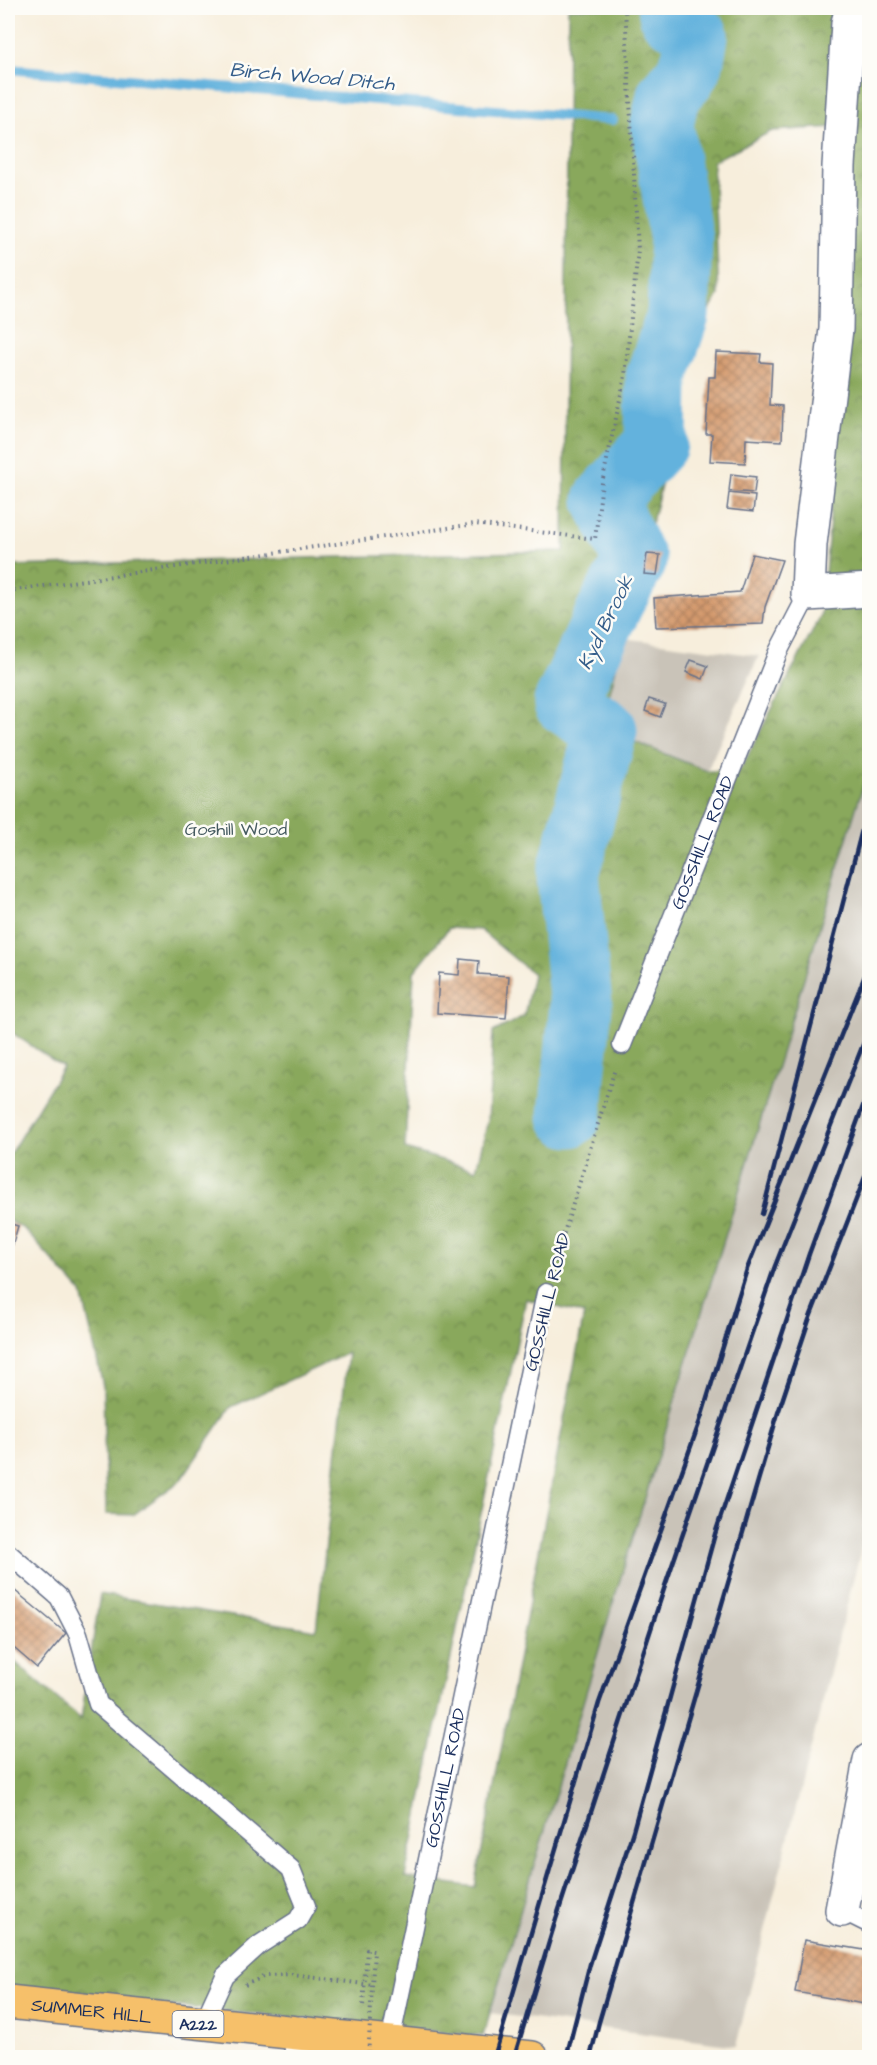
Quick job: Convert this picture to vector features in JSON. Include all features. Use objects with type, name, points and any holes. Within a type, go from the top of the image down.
[{"type":"main road","name":"SUMMER HILL","points":[[8,2002],[203,2024],[302,2045],[532,2058]]},
{"type":"street","points":[[852,8],[848,23],[839,166],[836,328],[810,544],[808,594],[870,590]]},
{"type":"street","points":[[856,1917],[870,1760]]},
{"type":"lane","name":"GOSSHILL ROAD","points":[[622,1045],[778,652],[808,594]]},
{"type":"lane","name":"GOSSHILL ROAD","points":[[379,2050],[546,1293]]},
{"type":"lane","points":[[8,1553],[59,1597],[78,1634],[98,1704],[291,1869],[306,1906],[298,1920],[259,1945],[225,1976],[203,2024]]},
{"type":"path","points":[[8,591],[475,524],[595,539],[602,483],[625,376],[638,250],[625,8]]},
{"type":"path","name":"GOSSHILL ROAD","points":[[546,1293],[622,1045]]},
{"type":"path","points":[[363,1998],[367,1950],[374,1951],[373,1985],[379,2050]]},
{"type":"path","points":[[245,1985],[265,1976],[292,1975],[373,1985]]},
{"type":"shaded area","points":[[869,636],[869,1517],[736,2046],[437,2006]]},
{"type":"shaded area","points":[[623,638],[759,656],[707,771],[615,734],[606,708]]},
{"type":"green space","name":"Goshill Wood","points":[[568,8],[869,8],[869,766],[483,2036],[8,1990],[8,1656],[81,1719],[100,1594],[316,1630],[348,1353],[231,1407],[180,1481],[133,1515],[106,1514],[103,1386],[82,1293],[24,1229],[8,1220],[8,1157],[63,1067],[8,1030],[8,566],[564,551]],"holes":[[[851,126],[839,423],[821,615],[740,770],[707,771],[615,734],[606,708],[661,486],[669,463],[683,354],[719,295],[713,161],[772,131]],[[449,928],[480,930],[533,974],[524,1016],[493,1032],[488,1120],[476,1170],[405,1149],[414,972]],[[526,1299],[584,1314],[475,1887],[405,1877]]]},
{"type":"building","points":[[716,352],[761,354],[760,362],[772,363],[770,405],[783,406],[782,441],[746,439],[745,463],[710,461],[712,434],[706,434],[709,377],[715,377]]},
{"type":"building","points":[[731,474],[756,477],[754,493],[729,491]]},
{"type":"building","points":[[729,493],[755,496],[753,512],[727,509]]},
{"type":"building","points":[[647,554],[660,555],[657,575],[644,574]]},
{"type":"building","points":[[752,554],[782,560],[765,607],[763,624],[656,627],[654,598],[740,592]]},
{"type":"building","points":[[691,660],[708,666],[703,679],[686,672]]},
{"type":"building","points":[[649,699],[665,704],[660,717],[645,711]]},
{"type":"building","points":[[460,959],[479,961],[478,974],[509,976],[506,1018],[437,1013],[439,973],[459,975]]},
{"type":"building","points":[[8,1223],[18,1226],[8,1261]]},
{"type":"building","points":[[8,1585],[66,1633],[37,1668],[8,1643]]},
{"type":"building","points":[[804,1940],[870,1951],[870,2005],[795,1992]]},
{"type":"waterway","name":"Kyd Brook","points":[[570,1116],[581,1005],[568,875],[606,730],[565,703],[613,601],[635,561],[605,500],[656,444],[657,377],[678,315],[681,239],[662,124],[668,96],[683,79],[692,63],[697,36],[684,23],[671,16],[669,8]]},
{"type":"waterway","name":"Birch Wood Ditch","points":[[8,69],[613,120]]},
{"type":"waterway","points":[[650,123],[662,124]]},
{"type":"railway","points":[[762,1214],[870,799]]},
{"type":"railway","points":[[494,2058],[599,1703],[701,1418],[747,1269],[870,963]]},
{"type":"railway","points":[[514,2058],[556,1919],[665,1586],[775,1266],[870,1027]]},
{"type":"railway","points":[[566,2058],[590,1964],[633,1831],[715,1534],[809,1254],[870,1087]]},
{"type":"railway","points":[[590,2058],[778,1413],[809,1320],[870,1164]]}]
